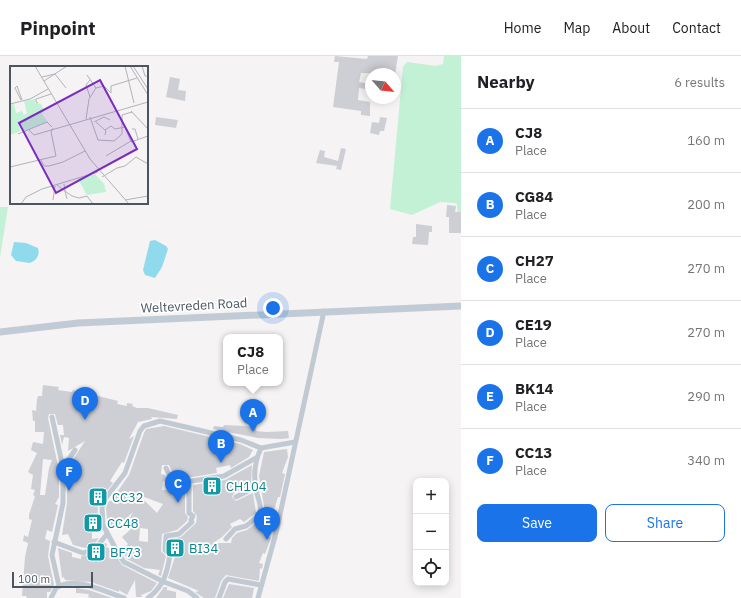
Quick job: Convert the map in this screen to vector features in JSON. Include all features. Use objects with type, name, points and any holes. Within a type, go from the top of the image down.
[{"type":"street","name":"Weltevreden Road","points":[[0,332],[78,323],[461,306]]},
{"type":"street","points":[[258,598],[276,533],[324,312]]},
{"type":"street","points":[[52,417],[63,468],[63,503],[52,555],[52,563],[59,586]]},
{"type":"street","points":[[197,598],[188,591],[164,582],[122,560],[103,525],[102,507],[105,499],[125,473],[140,431],[144,426],[157,421],[168,422],[241,440],[261,448],[295,442]]},
{"type":"street","points":[[226,539],[234,529],[246,526],[260,515],[262,507],[256,486],[254,467],[256,458],[261,448]]},
{"type":"street","points":[[63,468],[75,450]]},
{"type":"street","points":[[166,468],[171,479],[176,482],[189,481],[224,476],[256,458]]},
{"type":"street","points":[[148,598],[164,582],[170,555],[166,550],[166,536],[180,534],[192,522],[191,520],[194,516],[189,513],[188,508],[189,481]]},
{"type":"street","points":[[236,497],[256,486]]},
{"type":"street","points":[[54,542],[83,553],[95,549],[107,534]]},
{"type":"street","points":[[219,598],[225,582],[228,579],[261,585]]},
{"type":"street","points":[[51,598],[59,586],[69,584],[88,585],[124,598]]},
{"type":"green space","points":[[444,56],[461,56],[461,222],[458,222],[457,204],[455,203],[440,202],[412,215],[390,209],[400,104],[401,104],[403,67],[407,62],[436,66],[443,64]]},
{"type":"green space","points":[[0,207],[8,207],[0,257]]},
{"type":"water","points":[[155,240],[166,246],[168,249],[162,267],[155,278],[145,275],[143,270],[150,241]]},
{"type":"water","points":[[14,242],[26,243],[38,248],[39,253],[36,259],[30,263],[16,261],[11,255]]},
{"type":"building","points":[[335,56],[367,59],[368,56],[398,56],[396,68],[365,68],[365,73],[361,73],[359,82],[365,83],[365,89],[359,88],[358,100],[365,101],[365,104],[370,104],[370,116],[361,115],[361,111],[333,107],[339,62],[334,62]]},
{"type":"building","points":[[170,77],[180,79],[178,90],[186,91],[185,101],[166,97]]},
{"type":"building","points":[[156,117],[178,120],[176,128],[155,125]]},
{"type":"building","points":[[380,117],[387,118],[384,131],[380,131],[379,135],[370,133],[372,122],[379,123]]},
{"type":"building","points":[[341,148],[346,149],[341,170],[336,169],[337,166],[316,163],[320,150],[325,151],[324,157],[338,161]]},
{"type":"building","points":[[447,205],[456,206],[455,212],[461,212],[461,233],[449,233],[449,217],[446,217]]},
{"type":"building","points":[[416,224],[432,226],[432,232],[429,232],[428,245],[412,244],[413,237],[416,237]]},
{"type":"building","points":[[43,385],[59,387],[58,390],[72,392],[73,390],[87,395],[86,397],[92,396],[94,409],[98,396],[118,401],[117,404],[127,406],[127,403],[133,404],[132,406],[137,408],[148,408],[178,415],[177,419],[151,417],[152,419],[138,422],[129,439],[134,436],[124,463],[122,462],[110,481],[113,483],[102,497],[98,506],[97,521],[99,521],[100,529],[92,530],[92,539],[99,538],[93,546],[85,548],[73,545],[68,534],[62,535],[67,503],[67,469],[85,441],[68,451],[69,438],[64,437],[62,445],[60,435],[64,435],[63,425],[58,425],[55,414],[49,414],[48,418],[58,466],[57,470],[59,471],[59,497],[55,504],[58,505],[52,532],[47,530],[45,539],[50,541],[48,556],[54,585],[50,592],[47,592],[47,598],[26,598],[27,596],[22,596],[25,557],[28,543],[23,541],[24,535],[28,537],[32,520],[29,519],[29,515],[35,496],[33,495],[35,490],[31,489],[33,475],[28,472],[37,453],[31,450],[33,442],[43,444],[44,432],[35,432],[35,421],[33,421],[32,410],[36,411],[38,396],[42,396]],"holes":[[[43,459],[52,460],[49,468],[45,495],[40,495]]]},
{"type":"building","points":[[224,425],[245,426],[256,428],[256,431],[266,432],[288,431],[289,438],[258,438],[213,429],[214,426],[223,427]]},
{"type":"building","points":[[164,426],[240,444],[253,450],[249,457],[231,468],[230,465],[216,468],[217,473],[180,479],[178,475],[173,474],[169,465],[162,465],[161,474],[165,475],[167,479],[166,482],[163,481],[162,490],[171,490],[171,484],[179,487],[185,486],[185,513],[188,517],[187,521],[177,530],[162,534],[161,551],[166,556],[161,576],[158,575],[160,570],[144,568],[127,559],[122,551],[128,544],[122,537],[130,530],[129,525],[126,525],[133,512],[117,527],[111,527],[107,519],[106,508],[109,501],[111,501],[129,475],[146,429]],"holes":[[[139,495],[163,504],[157,513]],[[140,528],[148,529],[148,542],[139,541]]]},
{"type":"building","points":[[287,449],[288,457],[282,473],[285,474],[280,497],[278,497],[274,510],[277,511],[273,527],[268,535],[271,538],[265,554],[263,553],[259,563],[263,564],[262,569],[260,568],[259,581],[226,575],[221,581],[215,598],[204,598],[195,592],[199,591],[168,578],[175,557],[169,548],[170,539],[181,537],[196,523],[197,516],[193,511],[193,485],[225,480],[252,465],[251,485],[234,493],[232,497],[236,501],[253,493],[256,513],[244,522],[240,519],[230,524],[232,527],[222,537],[213,543],[231,543],[232,538],[237,533],[247,530],[264,516],[264,506],[259,476],[264,452]]},
{"type":"building","points":[[105,543],[107,544],[106,547],[111,549],[110,552],[113,552],[122,565],[157,583],[151,591],[141,595],[142,597],[136,597],[135,580],[127,595],[119,590],[119,592],[91,582],[65,580],[64,577],[62,578],[58,548],[72,553],[72,557],[81,559],[81,556],[97,553]]},
{"type":"building","points":[[229,584],[254,588],[252,598],[223,598]]},
{"type":"building","points":[[164,587],[167,587],[167,590],[176,592],[176,598],[156,598]]},
{"type":"building","points":[[76,588],[89,590],[112,598],[88,597],[89,594],[76,593]]},
{"type":"place","name":"CE19","points":[[85,420]]},
{"type":"place","name":"CJ8","points":[[253,432]]},
{"type":"place","name":"CG84","points":[[221,463]]},
{"type":"place","name":"CH104","points":[[212,486]]},
{"type":"place","name":"CC13","points":[[69,491]]},
{"type":"place","name":"CC32","points":[[98,497]]},
{"type":"place","name":"CH27","points":[[178,503]]},
{"type":"place","name":"CC48","points":[[93,523]]},
{"type":"place","name":"BK14","points":[[267,540]]},
{"type":"place","name":"BI34","points":[[175,548]]},
{"type":"place","name":"BF73","points":[[96,552]]}]
